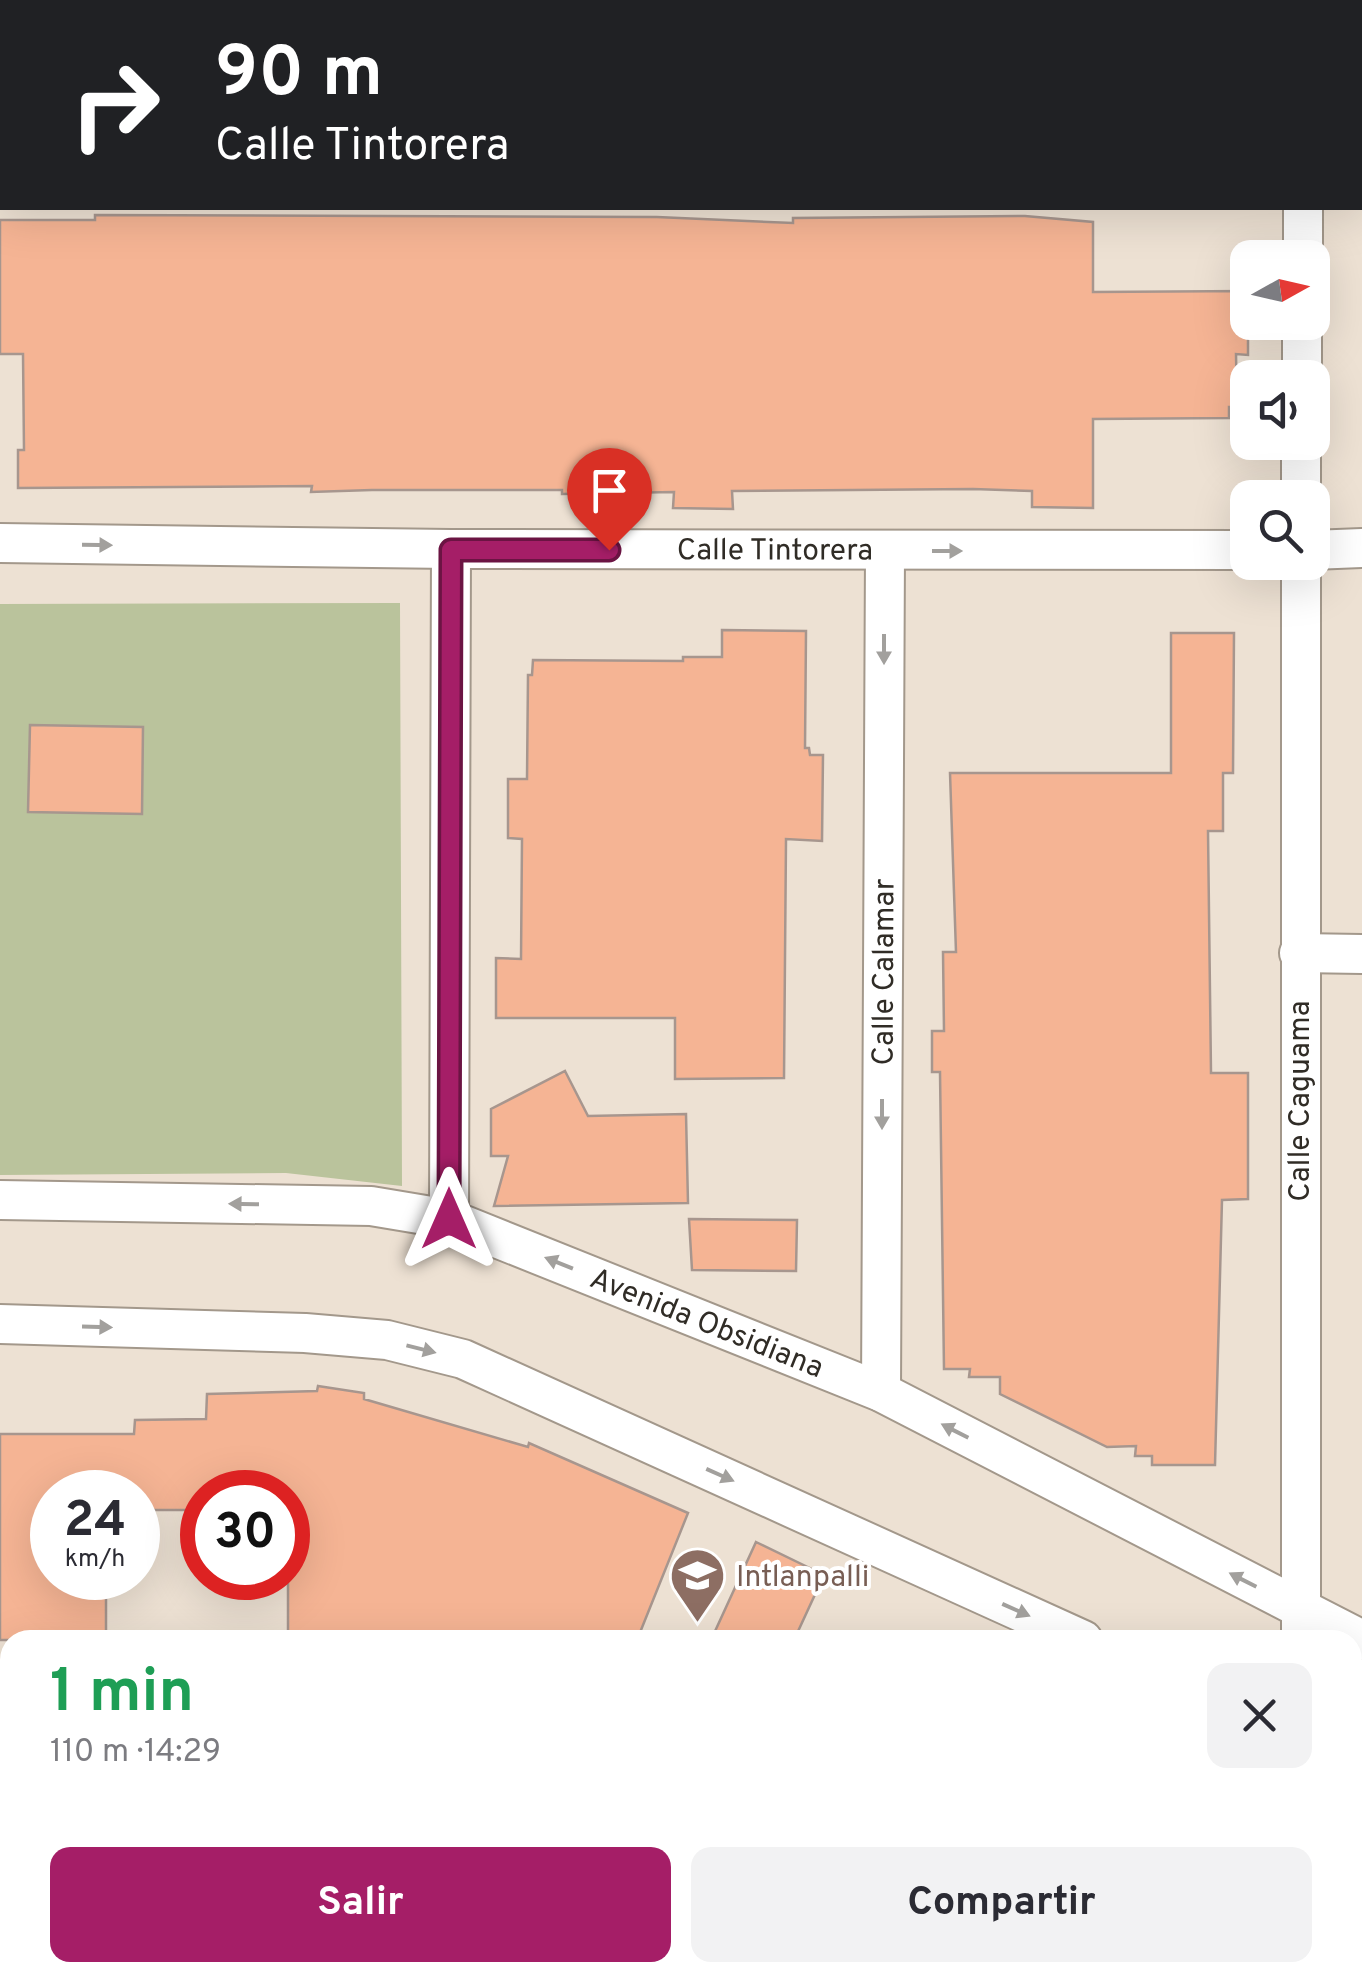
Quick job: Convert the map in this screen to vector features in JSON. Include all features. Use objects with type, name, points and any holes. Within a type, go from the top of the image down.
[{"type":"street","points":[[1303,210],[1303,240]]},
{"type":"street","name":"Calle Tintorera","points":[[0,543],[451,550],[1230,550]]},
{"type":"street","points":[[1330,549],[1362,548]]},
{"type":"street","points":[[449,1219],[451,550]]},
{"type":"street","name":"Calle Calamar","points":[[881,1392],[885,552]]},
{"type":"street","name":"Calle Caguama","points":[[1301,580],[1301,1625]]},
{"type":"street","points":[[1299,953],[1362,954]]},
{"type":"street","name":"Avenida Obsidiana","points":[[0,1200],[370,1206],[449,1219],[881,1392],[1301,1625]]},
{"type":"street","points":[[0,1324],[305,1332],[387,1340],[463,1359],[1060,1630]]},
{"type":"green space","points":[[400,603],[402,1186],[286,1173],[0,1175],[0,604]]},
{"type":"building","points":[[95,215],[657,217],[793,223],[793,218],[1025,216],[1093,222],[1093,292],[1230,291],[1230,340],[1248,340],[1248,355],[1236,354],[1236,360],[1230,360],[1229,418],[1093,419],[1093,508],[1032,507],[1032,491],[973,489],[732,491],[733,509],[673,508],[674,492],[311,492],[312,486],[18,488],[18,450],[24,450],[23,354],[0,354],[0,220],[95,220]]},
{"type":"building","points":[[722,630],[806,631],[805,748],[809,748],[810,755],[823,755],[822,841],[786,839],[784,1078],[675,1079],[675,1018],[496,1018],[496,958],[521,959],[522,839],[508,838],[508,779],[527,779],[528,675],[532,675],[533,660],[683,661],[683,657],[722,657]]},
{"type":"building","points":[[1171,633],[1234,633],[1233,773],[1223,773],[1223,831],[1208,831],[1211,1073],[1248,1073],[1248,1199],[1222,1200],[1215,1465],[1152,1465],[1152,1456],[1135,1456],[1136,1446],[1107,1447],[1000,1394],[1000,1377],[969,1377],[970,1369],[944,1369],[940,1072],[932,1072],[932,1031],[944,1031],[943,952],[956,952],[950,773],[1171,773]]},
{"type":"building","points":[[30,725],[143,727],[142,814],[28,812]]},
{"type":"building","points":[[565,1071],[588,1116],[686,1114],[688,1203],[494,1206],[508,1156],[491,1156],[491,1109]]},
{"type":"building","points":[[689,1219],[797,1220],[796,1271],[692,1270]]},
{"type":"building","points":[[318,1386],[364,1393],[364,1399],[528,1447],[529,1443],[688,1513],[641,1630],[288,1630],[288,1600],[310,1600],[310,1470],[180,1470],[180,1510],[160,1510],[160,1470],[30,1470],[30,1600],[106,1600],[106,1630],[0,1630],[0,1434],[134,1434],[135,1420],[206,1419],[207,1394],[317,1391]]},
{"type":"building","points":[[756,1542],[824,1575],[799,1630],[716,1630]]},
{"type":"place","name":"Intlanpalli","points":[[697,1625]]},
{"type":"route","points":[[449,1219],[451,550],[609,550]]}]
